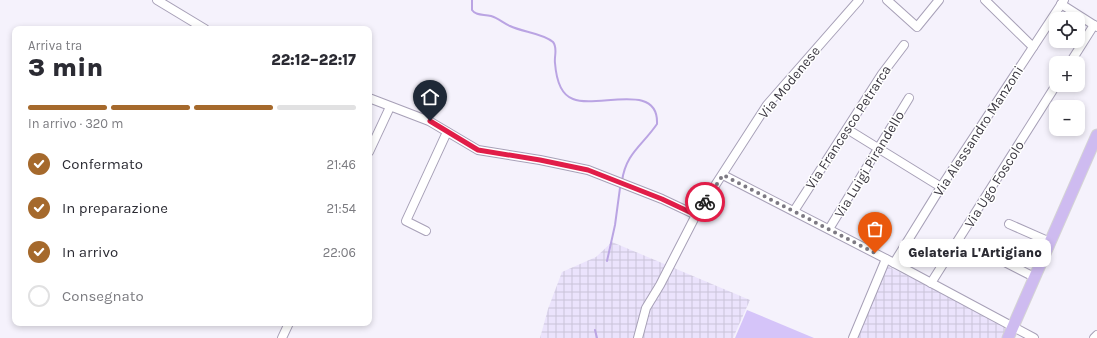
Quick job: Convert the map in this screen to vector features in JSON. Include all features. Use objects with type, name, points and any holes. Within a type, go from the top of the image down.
[{"type":"main road","points":[[1008,338],[1097,135]]},
{"type":"street","points":[[157,0],[199,26]]},
{"type":"street","name":"Via Modenese","points":[[640,337],[646,308],[660,285],[696,215],[767,105],[859,0]]},
{"type":"street","points":[[888,0],[917,27],[939,0]]},
{"type":"street","points":[[985,0],[1032,47]]},
{"type":"street","points":[[1062,2],[1095,26],[1075,56]]},
{"type":"street","name":"Via Alessandro Manzoni","points":[[853,338],[890,261],[941,187],[1062,2]]},
{"type":"street","name":"Via Francesco Petrarca","points":[[794,211],[882,74],[904,45]]},
{"type":"street","name":"Via Ugo Foscolo","points":[[931,283],[1052,92]]},
{"type":"street","name":"Via Luigi Pirandello","points":[[830,229],[909,98]]},
{"type":"street","points":[[372,99],[430,121],[478,150],[540,160],[588,170],[662,199],[696,215]]},
{"type":"street","points":[[372,146],[390,107]]},
{"type":"street","points":[[847,129],[941,187]]},
{"type":"street","points":[[426,231],[406,221],[447,132]]},
{"type":"street","points":[[723,175],[830,229],[1034,338]]},
{"type":"street","points":[[1009,224],[1050,242]]},
{"type":"street","points":[[989,254],[1034,277]]},
{"type":"street","points":[[282,338],[288,326]]},
{"type":"street","points":[[1094,338],[1097,334]]},
{"type":"shaded area","points":[[612,242],[750,300],[733,338],[540,338],[548,309],[562,272],[596,257]]},
{"type":"shaded area","points":[[881,263],[1012,327],[1008,338],[850,338]]},
{"type":"shaded area","points":[[747,310],[814,338],[735,338]]},
{"type":"waterway","points":[[472,0],[472,10],[474,12],[494,17],[510,26],[544,37],[553,42],[556,49],[555,63],[557,79],[561,89],[568,97],[584,101],[625,99],[638,100],[648,103],[655,111],[657,124],[631,156],[624,171],[622,181]]},
{"type":"waterway","points":[[607,261],[615,225],[620,188]]},
{"type":"waterway","points":[[595,330],[597,338]]},
{"type":"way so far","points":[[705,202],[723,175],[875,253]]},
{"type":"place","name":"Gelateria L'Artigiano","points":[[875,253]]},
{"type":"route","points":[[430,121],[459,140],[478,150],[540,160],[588,170],[662,199],[696,215],[705,202]]}]
